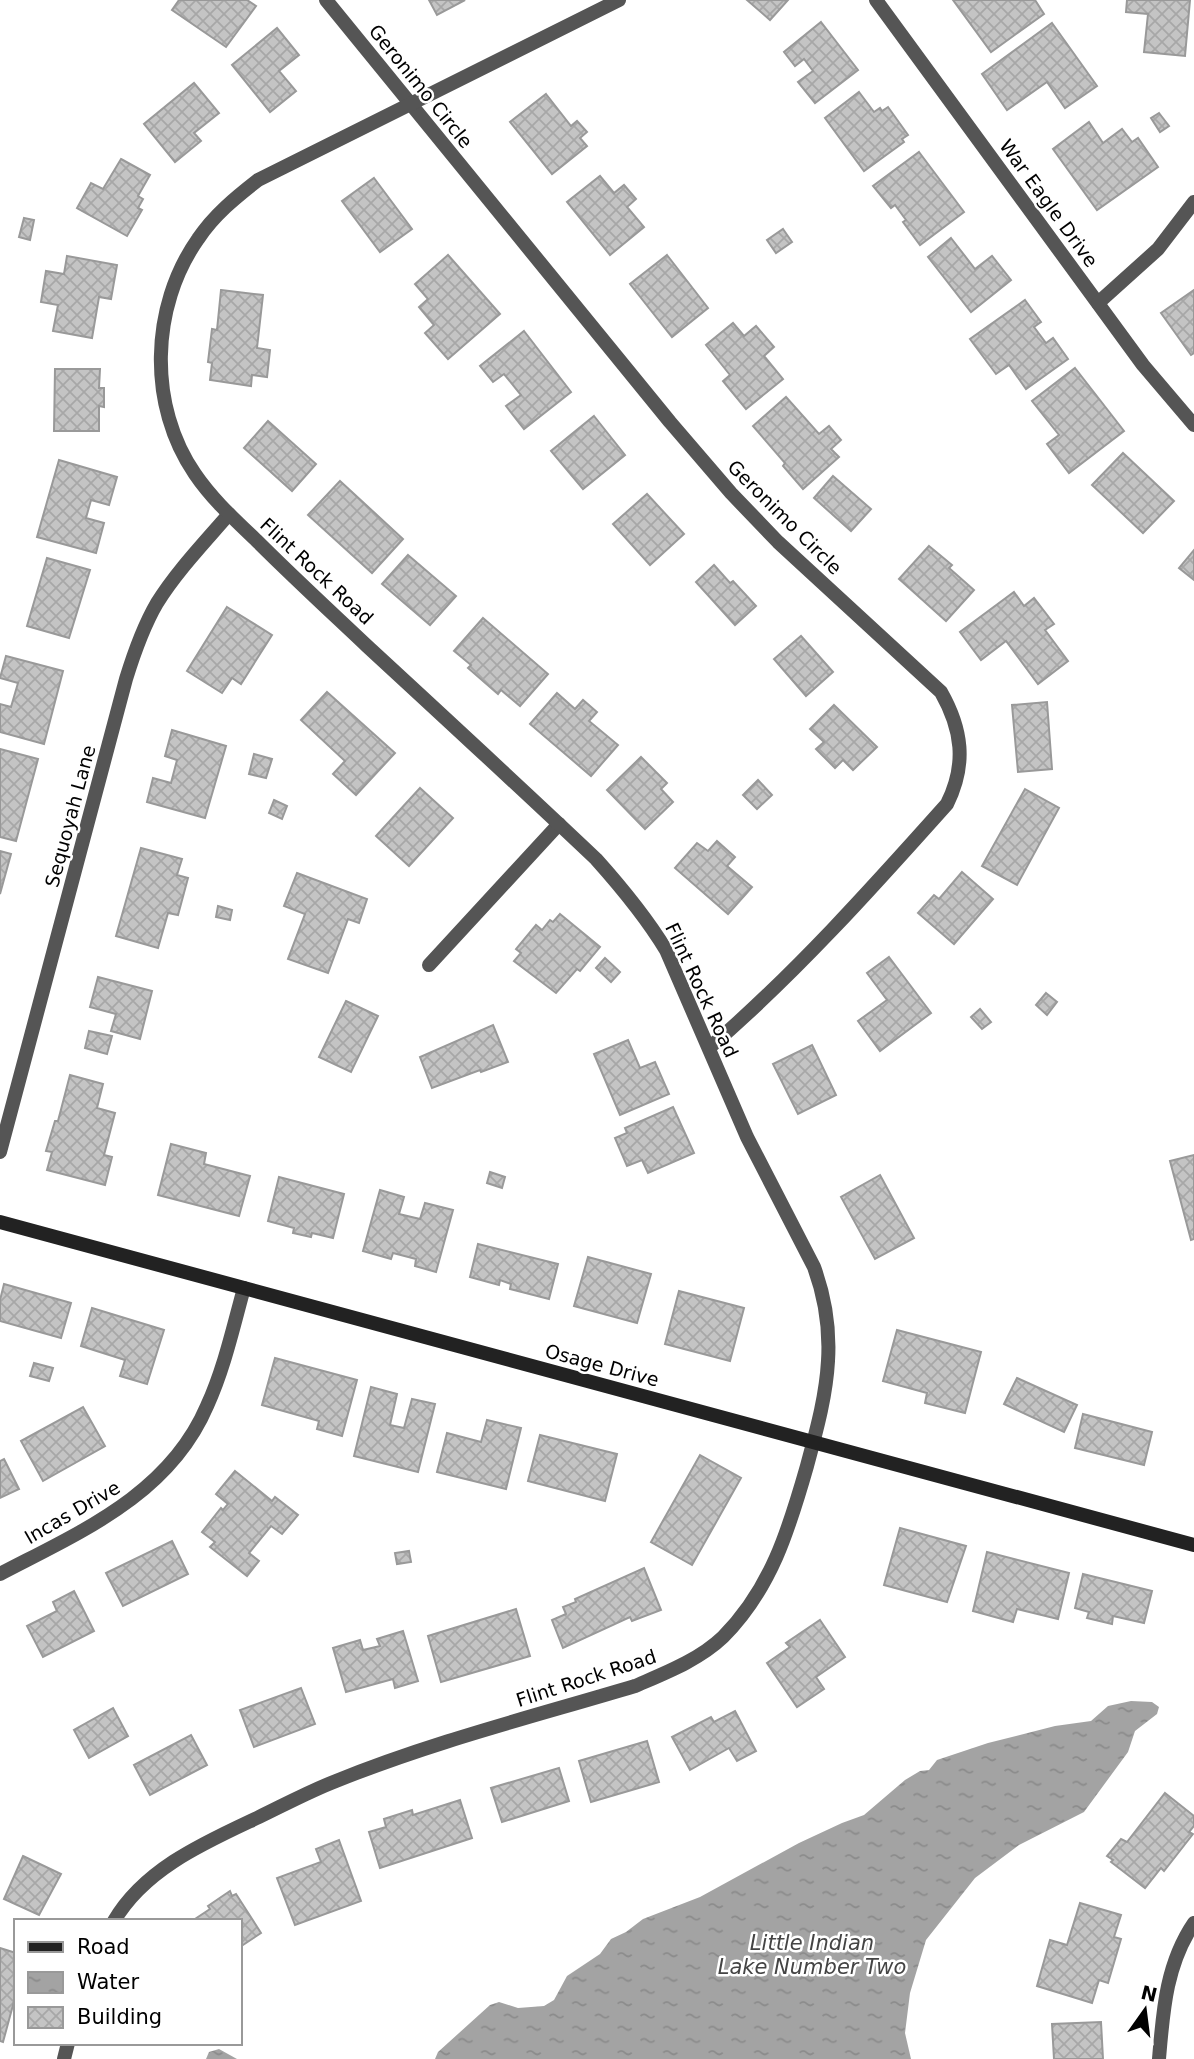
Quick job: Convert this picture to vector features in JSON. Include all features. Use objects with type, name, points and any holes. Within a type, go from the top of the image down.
[{"type":"street","name":"Geronimo Circle","points":[[326,0],[731,493],[778,542],[941,692],[953,713],[959,731],[959,770],[947,804],[891,867],[757,1006],[709,1048]]},
{"type":"street","name":"Flint Rock Road","points":[[116,1919],[149,1880],[174,1860],[335,1781],[413,1754],[635,1686],[706,1650],[722,1638],[742,1615],[760,1590],[777,1558],[789,1530],[814,1442],[828,1358],[826,1312],[820,1282],[747,1137],[666,950],[623,890],[559,824],[229,514],[194,473],[175,438],[161,377],[164,323],[174,287],[184,263],[212,220],[225,206],[258,180],[618,0]]},
{"type":"street","name":"War Eagle Drive","points":[[877,0],[1143,365],[1194,425]]},
{"type":"street","points":[[1098,303],[1158,249],[1194,202]]},
{"type":"street","name":"Sequoyah Lane","points":[[0,1152],[138,642],[155,606],[173,579],[229,514]]},
{"type":"street","points":[[429,965],[559,824]]},
{"type":"street","name":"Osage Drive","points":[[0,1222],[1194,1545]]},
{"type":"street","name":"Incas Drive","points":[[0,1574],[117,1511],[157,1479],[181,1451],[207,1408],[244,1289]]},
{"type":"street","points":[[1159,2059],[1166,1990],[1176,1957],[1194,1923]]},
{"type":"water","name":"Little Indian Lake Number Two","points":[[1131,1701],[1152,1702],[1159,1707],[1157,1714],[1135,1731],[1128,1752],[1084,1812],[1019,1845],[975,1878],[926,1940],[910,1993],[905,2033],[911,2059],[435,2059],[438,2052],[490,2005],[499,2002],[518,2008],[544,2006],[554,2000],[567,1976],[600,1954],[611,1939],[643,1919],[700,1897],[799,1843],[864,1815],[905,1780],[920,1771],[929,1770],[937,1760],[988,1743],[1055,1726],[1091,1721],[1108,1706]]},
{"type":"water","points":[[219,2049],[237,2059],[206,2059],[209,2052]]},
{"type":"building","points":[[179,0],[247,0],[256,6],[226,47],[172,10]]},
{"type":"building","points":[[429,0],[465,0],[437,15]]},
{"type":"building","points":[[747,0],[788,0],[770,20]]},
{"type":"building","points":[[953,0],[1035,0],[1044,14],[991,52]]},
{"type":"building","points":[[1127,0],[1190,0],[1185,56],[1144,52],[1148,14],[1126,12]]},
{"type":"building","points":[[821,22],[858,70],[815,103],[798,82],[813,71],[804,59],[795,66],[784,52]]},
{"type":"building","points":[[1052,23],[1097,86],[1065,108],[1047,82],[1007,110],[982,74]]},
{"type":"building","points":[[277,28],[299,55],[279,71],[296,91],[270,112],[232,65]]},
{"type":"building","points":[[194,83],[219,113],[194,133],[201,141],[175,162],[144,124]]},
{"type":"building","points":[[859,92],[874,112],[888,107],[908,135],[902,139],[904,142],[864,171],[825,118]]},
{"type":"building","points":[[546,94],[571,126],[577,121],[587,132],[580,138],[587,146],[552,174],[510,122]]},
{"type":"building","points":[[1159,113],[1169,126],[1160,132],[1151,118]]},
{"type":"building","points":[[1089,122],[1103,143],[1122,129],[1132,142],[1138,138],[1158,167],[1097,210],[1053,149]]},
{"type":"building","points":[[919,152],[964,212],[920,245],[903,222],[906,220],[895,205],[891,208],[873,186]]},
{"type":"building","points":[[121,159],[150,175],[138,196],[143,199],[138,208],[142,210],[127,236],[77,208],[91,183],[103,189]]},
{"type":"building","points":[[600,176],[614,193],[624,185],[636,199],[627,207],[644,227],[610,255],[567,202]]},
{"type":"building","points":[[374,178],[412,229],[380,252],[342,201]]},
{"type":"building","points":[[24,218],[34,220],[30,240],[19,237]]},
{"type":"building","points":[[783,229],[792,242],[776,253],[767,240]]},
{"type":"building","points":[[951,238],[975,269],[992,256],[1011,280],[971,312],[928,257]]},
{"type":"building","points":[[448,255],[500,314],[448,359],[425,333],[434,325],[419,307],[428,299],[415,284]]},
{"type":"building","points":[[667,255],[708,308],[672,337],[630,284]]},
{"type":"building","points":[[67,256],[117,265],[111,299],[99,297],[92,338],[53,331],[58,305],[41,302],[46,271],[64,274]]},
{"type":"building","points":[[221,290],[263,295],[257,348],[270,350],[267,377],[252,375],[251,386],[210,380],[212,363],[208,362],[212,329],[217,330]]},
{"type":"building","points":[[1194,290],[1194,353],[1191,355],[1161,313]]},
{"type":"building","points":[[1025,300],[1041,322],[1034,327],[1046,343],[1053,338],[1068,359],[1026,389],[1009,365],[996,374],[970,339]]},
{"type":"building","points":[[733,323],[744,336],[756,326],[774,347],[764,356],[783,379],[746,409],[723,381],[730,375],[706,345]]},
{"type":"building","points":[[524,331],[571,392],[524,429],[506,406],[521,395],[504,374],[493,382],[480,366]]},
{"type":"building","points":[[1075,368],[1124,431],[1069,473],[1047,444],[1059,435],[1032,401]]},
{"type":"building","points":[[55,369],[100,369],[99,388],[104,388],[104,407],[99,406],[99,431],[54,431]]},
{"type":"building","points":[[786,397],[819,434],[829,426],[841,440],[831,449],[839,457],[803,489],[753,426]]},
{"type":"building","points":[[594,416],[625,455],[583,489],[551,451]]},
{"type":"building","points":[[268,421],[316,464],[292,491],[244,448]]},
{"type":"building","points":[[1123,453],[1174,501],[1143,533],[1092,485]]},
{"type":"building","points":[[59,460],[117,477],[109,505],[91,500],[86,518],[104,523],[96,553],[37,537]]},
{"type":"building","points":[[833,476],[871,509],[851,531],[814,498]]},
{"type":"building","points":[[340,481],[403,539],[372,573],[308,515]]},
{"type":"building","points":[[647,494],[684,534],[650,565],[613,524]]},
{"type":"building","points":[[929,546],[952,565],[949,568],[974,590],[946,621],[899,579]]},
{"type":"building","points":[[1194,550],[1194,580],[1179,568]]},
{"type":"building","points":[[408,555],[456,596],[430,625],[382,584]]},
{"type":"building","points":[[47,558],[90,570],[69,638],[27,626]]},
{"type":"building","points":[[714,565],[756,606],[735,625],[696,582]]},
{"type":"building","points":[[1014,592],[1024,606],[1034,598],[1054,624],[1045,630],[1068,661],[1038,684],[1006,641],[981,660],[960,632]]},
{"type":"building","points":[[227,607],[272,635],[241,684],[232,678],[222,693],[187,671]]},
{"type":"building","points":[[483,618],[548,674],[520,706],[501,690],[498,694],[468,668],[471,665],[454,651]]},
{"type":"building","points":[[801,636],[833,672],[806,696],[774,659]]},
{"type":"building","points":[[6,656],[63,671],[44,744],[0,732],[0,704],[11,707],[18,683],[0,678]]},
{"type":"building","points":[[327,692],[395,753],[356,795],[333,774],[345,761],[301,720]]},
{"type":"building","points":[[557,693],[575,709],[583,700],[597,712],[589,721],[618,745],[591,776],[530,724]]},
{"type":"building","points":[[1047,702],[1052,769],[1018,772],[1012,705]]},
{"type":"building","points":[[834,705],[877,747],[853,770],[843,760],[835,768],[816,749],[824,742],[810,729]]},
{"type":"building","points":[[172,730],[226,746],[205,818],[147,802],[153,778],[171,783],[177,760],[165,756]]},
{"type":"building","points":[[0,749],[38,759],[16,841],[0,837]]},
{"type":"building","points":[[254,754],[272,759],[266,778],[249,774]]},
{"type":"building","points":[[641,757],[667,783],[661,789],[673,802],[645,829],[607,790]]},
{"type":"building","points":[[758,780],[772,795],[757,809],[743,795]]},
{"type":"building","points":[[420,788],[453,818],[409,866],[376,836]]},
{"type":"building","points":[[1025,789],[1059,808],[1017,885],[982,866]]},
{"type":"building","points":[[274,800],[287,806],[282,819],[269,813]]},
{"type":"building","points":[[717,841],[735,857],[727,866],[752,887],[728,914],[675,868],[697,843],[708,851]]},
{"type":"building","points":[[141,848],[182,859],[177,875],[188,878],[178,915],[168,913],[158,948],[116,936]]},
{"type":"building","points":[[0,851],[11,854],[0,894]]},
{"type":"building","points":[[962,872],[993,899],[954,944],[918,913],[934,895],[939,899]]},
{"type":"building","points":[[297,873],[367,899],[359,923],[348,919],[328,973],[288,959],[305,914],[284,906]]},
{"type":"building","points":[[218,906],[232,910],[230,920],[216,917]]},
{"type":"building","points":[[560,914],[600,947],[580,971],[577,969],[556,993],[514,961],[521,953],[516,949],[536,925],[542,930],[550,920],[553,922]]},
{"type":"building","points":[[889,957],[931,1013],[880,1051],[858,1021],[887,1000],[867,973]]},
{"type":"building","points":[[605,958],[620,972],[611,982],[596,968]]},
{"type":"building","points":[[98,977],[152,991],[140,1039],[111,1031],[116,1014],[90,1007]]},
{"type":"building","points":[[1046,993],[1057,1002],[1047,1015],[1036,1005]]},
{"type":"building","points":[[346,1001],[378,1016],[351,1072],[319,1057]]},
{"type":"building","points":[[980,1009],[991,1022],[982,1029],[971,1017]]},
{"type":"building","points":[[493,1025],[508,1062],[432,1088],[420,1057]]},
{"type":"building","points":[[89,1031],[112,1036],[107,1054],[85,1048]]},
{"type":"building","points":[[628,1040],[640,1068],[655,1062],[669,1094],[620,1115],[594,1054]]},
{"type":"building","points":[[812,1045],[836,1095],[798,1114],[773,1064]]},
{"type":"building","points":[[70,1075],[103,1084],[97,1108],[115,1113],[104,1155],[112,1157],[105,1185],[47,1170],[52,1152],[46,1151],[55,1121],[58,1121]]},
{"type":"building","points":[[673,1107],[694,1153],[648,1173],[642,1160],[627,1166],[615,1138],[627,1133],[625,1128]]},
{"type":"building","points":[[171,1144],[206,1153],[204,1164],[250,1176],[239,1216],[158,1195]]},
{"type":"building","points":[[1194,1155],[1194,1239],[1191,1240],[1170,1161]]},
{"type":"building","points":[[490,1172],[505,1177],[502,1188],[487,1183]]},
{"type":"building","points":[[880,1175],[914,1238],[875,1259],[841,1197]]},
{"type":"building","points":[[279,1177],[344,1194],[333,1238],[312,1233],[311,1237],[293,1233],[294,1228],[268,1221]]},
{"type":"building","points":[[380,1190],[404,1197],[399,1214],[420,1219],[425,1203],[453,1210],[436,1272],[415,1266],[416,1259],[393,1253],[391,1259],[363,1251]]},
{"type":"building","points":[[478,1244],[558,1264],[549,1299],[510,1289],[511,1284],[500,1280],[499,1285],[470,1277]]},
{"type":"building","points":[[588,1257],[651,1274],[637,1323],[574,1306]]},
{"type":"building","points":[[4,1284],[71,1303],[61,1338],[0,1321],[0,1300]]},
{"type":"building","points":[[679,1291],[744,1308],[730,1361],[665,1344]]},
{"type":"building","points":[[92,1308],[164,1330],[147,1384],[120,1376],[125,1360],[81,1346]]},
{"type":"building","points":[[897,1330],[981,1352],[965,1413],[925,1403],[927,1393],[883,1381]]},
{"type":"building","points":[[275,1358],[357,1380],[342,1436],[317,1429],[319,1421],[262,1405]]},
{"type":"building","points":[[34,1363],[53,1368],[49,1381],[30,1376]]},
{"type":"building","points":[[1017,1378],[1077,1405],[1064,1432],[1004,1404]]},
{"type":"building","points":[[371,1387],[397,1394],[390,1425],[404,1428],[412,1399],[435,1404],[418,1472],[354,1456]]},
{"type":"building","points":[[83,1407],[105,1446],[43,1481],[21,1441]]},
{"type":"building","points":[[1083,1414],[1152,1432],[1144,1465],[1075,1448]]},
{"type":"building","points":[[487,1420],[521,1428],[506,1489],[437,1472],[447,1433],[481,1442]]},
{"type":"building","points":[[540,1435],[617,1454],[605,1501],[528,1481]]},
{"type":"building","points":[[700,1455],[741,1478],[692,1565],[651,1542]]},
{"type":"building","points":[[4,1459],[19,1489],[0,1498],[0,1461]]},
{"type":"building","points":[[235,1471],[272,1501],[275,1497],[298,1515],[282,1534],[271,1526],[249,1553],[259,1561],[247,1576],[210,1547],[215,1542],[202,1532],[221,1508],[223,1510],[228,1504],[216,1494]]},
{"type":"building","points":[[900,1528],[966,1546],[947,1602],[884,1585]]},
{"type":"building","points":[[172,1541],[188,1574],[123,1606],[106,1573]]},
{"type":"building","points":[[409,1551],[411,1562],[397,1564],[395,1553]]},
{"type":"building","points":[[987,1552],[1069,1573],[1058,1619],[1017,1609],[1013,1622],[973,1611]]},
{"type":"building","points":[[644,1568],[661,1610],[632,1621],[630,1617],[563,1648],[552,1620],[566,1614],[563,1607]]},
{"type":"building","points":[[1083,1574],[1152,1591],[1144,1623],[1113,1616],[1112,1624],[1087,1618],[1089,1612],[1075,1608]]},
{"type":"building","points":[[74,1591],[94,1631],[43,1657],[27,1626],[57,1611],[53,1602]]},
{"type":"building","points":[[516,1609],[530,1656],[441,1682],[428,1636]]},
{"type":"building","points":[[820,1620],[845,1657],[816,1677],[824,1689],[797,1707],[767,1663],[790,1647],[786,1643]]},
{"type":"building","points":[[403,1631],[418,1681],[395,1688],[393,1679],[346,1692],[333,1648],[360,1640],[363,1650],[380,1646],[377,1639]]},
{"type":"building","points":[[301,1688],[315,1724],[254,1747],[240,1710]]},
{"type":"building","points":[[113,1708],[128,1736],[89,1758],[74,1730]]},
{"type":"building","points":[[735,1711],[756,1751],[737,1761],[729,1748],[690,1770],[672,1737],[711,1717],[714,1722]]},
{"type":"building","points":[[191,1735],[207,1765],[150,1795],[134,1765]]},
{"type":"building","points":[[647,1741],[659,1782],[591,1802],[579,1761]]},
{"type":"building","points":[[559,1768],[569,1801],[502,1822],[491,1788]]},
{"type":"building","points":[[1165,1793],[1194,1816],[1194,1826],[1189,1832],[1193,1834],[1164,1871],[1161,1868],[1145,1888],[1107,1856],[1121,1839],[1127,1842]]},
{"type":"building","points":[[460,1800],[472,1838],[380,1868],[369,1832],[386,1827],[384,1819],[412,1810],[413,1815]]},
{"type":"building","points":[[339,1840],[361,1901],[295,1925],[277,1878],[321,1862],[316,1849]]},
{"type":"building","points":[[23,1856],[61,1874],[39,1915],[4,1899]]},
{"type":"building","points":[[230,1891],[232,1896],[236,1894],[261,1933],[242,1946],[242,1919],[195,1919],[210,1909],[208,1906]]},
{"type":"building","points":[[1080,1903],[1121,1915],[1114,1937],[1121,1939],[1108,1983],[1099,1980],[1092,2003],[1037,1986],[1050,1940],[1067,1945]]},
{"type":"building","points":[[0,1948],[14,1952],[14,2001],[3,2042],[0,2041]]},
{"type":"building","points":[[1101,2022],[1103,2059],[1054,2059],[1052,2024]]}]
